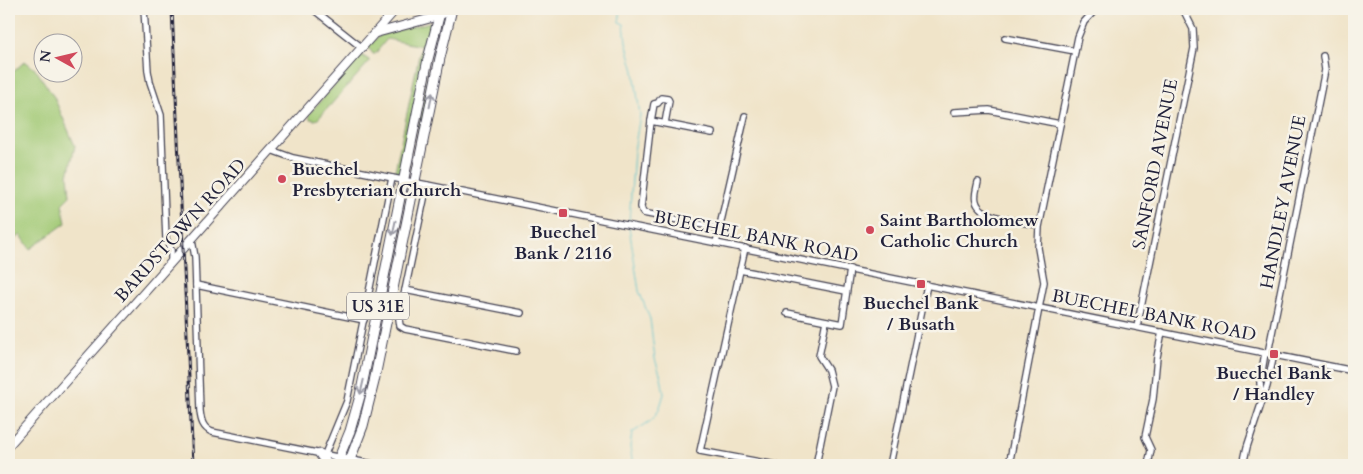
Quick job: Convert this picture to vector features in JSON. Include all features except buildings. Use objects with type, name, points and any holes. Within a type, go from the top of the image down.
[{"type":"main road","name":"BARDSTOWN ROAD","points":[[9,445],[396,9]]},
{"type":"main road","name":"BARDSTOWN ROAD","points":[[374,34],[452,9]]},
{"type":"main road","name":"US 31E","points":[[338,462],[350,431],[360,396],[409,181],[452,9]]},
{"type":"main road","name":"US 31E","points":[[350,463],[363,426],[372,391],[409,181],[417,115],[440,12]]},
{"type":"main road","points":[[322,454],[328,465]]},
{"type":"street","points":[[144,9],[148,71],[161,115],[166,239],[171,250],[171,262]]},
{"type":"street","points":[[313,9],[361,47]]},
{"type":"street","points":[[1010,465],[1044,282],[1038,248],[1039,225],[1081,28],[1096,9]]},
{"type":"street","name":"SANFORD AVENUE","points":[[1136,327],[1194,48],[1193,29],[1183,9]]},
{"type":"street","points":[[1004,38],[1075,51]]},
{"type":"street","points":[[432,42],[442,45]]},
{"type":"street","name":"HANDLEY AVENUE","points":[[1243,465],[1267,386],[1269,353],[1325,70],[1326,64],[1323,56]]},
{"type":"street","points":[[665,123],[669,101],[668,99],[661,98],[658,103],[654,104],[651,121],[640,207],[642,213],[719,228]]},
{"type":"street","points":[[954,112],[989,110],[1060,124]]},
{"type":"street","points":[[716,242],[745,116]]},
{"type":"street","points":[[651,121],[712,134]]},
{"type":"street","name":"BUECHEL BANK ROAD","points":[[271,150],[293,158],[1354,371]]},
{"type":"street","points":[[322,454],[347,401],[392,178]]},
{"type":"street","points":[[978,182],[976,201],[982,212],[1039,225]]},
{"type":"street","points":[[427,185],[398,324],[401,328],[516,351]]},
{"type":"street","points":[[192,240],[195,257],[200,411],[201,420],[205,428],[212,432],[322,454],[338,462],[377,465]]},
{"type":"street","points":[[745,248],[700,451],[776,465]]},
{"type":"street","points":[[740,270],[846,291]]},
{"type":"street","points":[[787,313],[842,324],[850,270]]},
{"type":"street","points":[[196,285],[364,320]]},
{"type":"street","points":[[890,465],[927,286]]},
{"type":"street","points":[[405,290],[521,313]]},
{"type":"street","points":[[816,465],[832,386],[828,370],[819,356],[826,321]]},
{"type":"street","points":[[1148,465],[1151,450],[1145,437],[1162,332]]},
{"type":"green space","points":[[430,22],[432,25],[398,173],[395,171],[421,46],[387,39],[375,54],[368,47],[380,35]]},
{"type":"green space","points":[[436,46],[438,48],[412,172],[425,90],[433,51]]},
{"type":"green space","points":[[361,55],[369,60],[369,62],[318,119],[310,119],[309,114]]},
{"type":"green space","points":[[25,61],[32,67],[32,82],[44,82],[54,97],[75,146],[68,175],[70,196],[62,204],[66,223],[30,249],[21,235],[9,243],[9,76]]},
{"type":"waterway","points":[[621,9],[619,22],[624,24],[626,42],[634,71],[640,115],[634,151],[629,223]]},
{"type":"waterway","points":[[629,227],[639,291],[650,319],[655,359],[664,394],[659,410],[652,420],[632,433],[630,447],[633,465]]},
{"type":"railway","points":[[172,9],[193,465]]},
{"type":"place","name":"Buechel Presbyterian Church","points":[[282,179]]},
{"type":"place","name":"Buechel Bank / 2116","points":[[563,213]]},
{"type":"place","name":"Saint Bartholomew Catholic Church","points":[[870,230]]},
{"type":"place","name":"Buechel Bank / Busath","points":[[921,284]]},
{"type":"place","name":"Buechel Bank / Handley","points":[[1274,354]]}]
